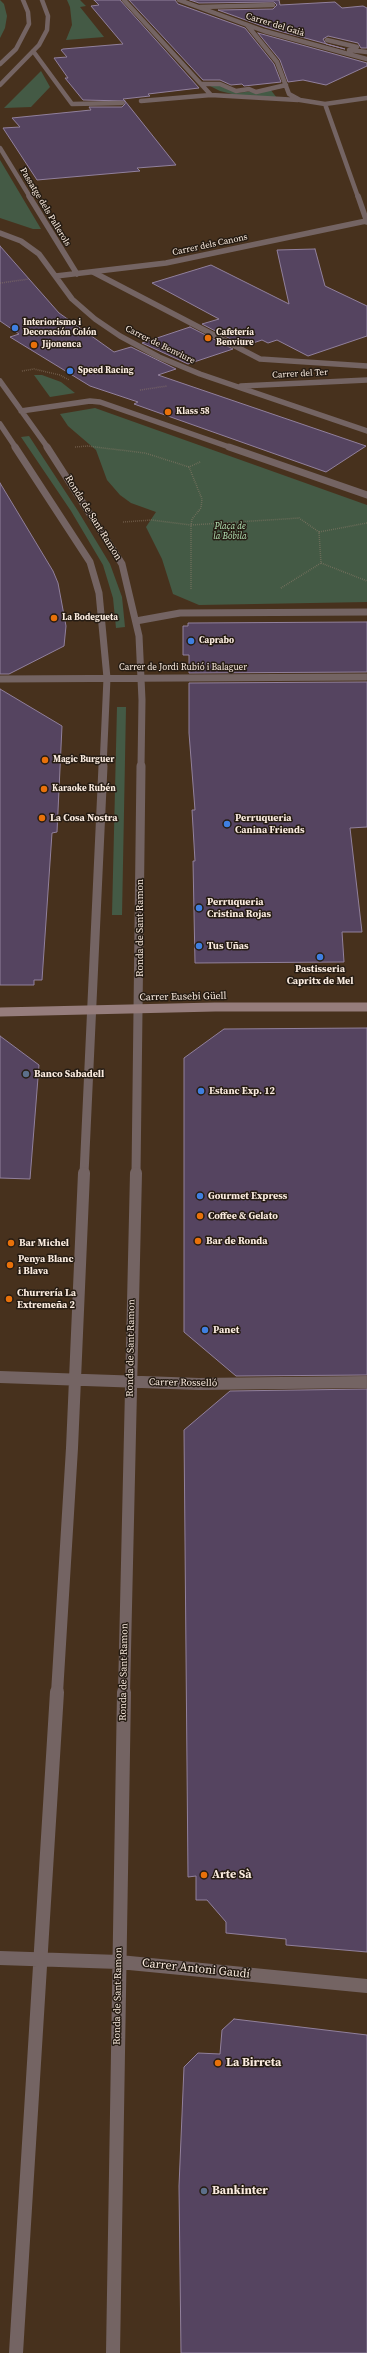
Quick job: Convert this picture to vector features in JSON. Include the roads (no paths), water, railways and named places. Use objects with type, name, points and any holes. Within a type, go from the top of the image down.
[{"type":"street","points":[[0,64],[16,49],[29,24],[28,12],[23,0]]},
{"type":"street","points":[[0,85],[33,51],[47,30],[48,16],[42,0]]},
{"type":"street","points":[[124,0],[211,95]]},
{"type":"street","name":"Carrer del Gaià","points":[[179,0],[247,25],[367,59]]},
{"type":"street","points":[[200,7],[273,5]]},
{"type":"street","points":[[247,25],[277,62],[289,94],[300,100]]},
{"type":"street","points":[[327,40],[367,50]]},
{"type":"street","points":[[314,45],[367,50]]},
{"type":"street","points":[[33,51],[72,104],[122,103]]},
{"type":"street","points":[[201,84],[220,84],[236,92],[249,89],[256,92],[286,85]]},
{"type":"street","points":[[141,101],[211,95],[300,100],[325,104],[367,98]]},
{"type":"street","points":[[325,104],[366,219]]},
{"type":"street","name":"Passatge dels Pallerols","points":[[0,148],[77,274]]},
{"type":"street","name":"Carrer dels Canons","points":[[56,276],[166,263],[366,219]]},
{"type":"street","name":"Carrer de Benviure","points":[[0,233],[31,248],[39,254],[72,300],[120,336],[177,365],[367,431]]},
{"type":"street","points":[[93,272],[242,350],[269,361],[367,366]]},
{"type":"street","name":"Carrer del Ter","points":[[235,386],[367,380]]},
{"type":"street","name":"Ronda de Sant Ramon","points":[[0,382],[38,434],[122,564],[139,636],[142,707],[140,1009],[130,1382],[113,2353]]},
{"type":"street","points":[[21,411],[90,401],[100,402],[367,495]]},
{"type":"street","points":[[0,424],[90,562],[99,593],[107,678],[76,1380],[42,1960],[16,2353]]},
{"type":"street","points":[[136,621],[180,613],[367,612]]},
{"type":"street","name":"Carrer de Jordi Rubió i Balaguer","points":[[0,679],[367,677]]},
{"type":"street","name":"Carrer Eusebi Güell","points":[[0,1012],[367,1007]]},
{"type":"street","name":"Carrer Rosselló","points":[[0,1377],[199,1384],[367,1382]]},
{"type":"street","name":"Carrer Antoni Gaudí","points":[[0,1958],[119,1962],[367,1986]]},
{"type":"place","name":"Interiorismo i Decoración Colón","points":[[15,328]]},
{"type":"place","name":"Cafetería Benviure","points":[[208,338]]},
{"type":"place","name":"Jijonenca","points":[[34,345]]},
{"type":"place","name":"Speed Racing","points":[[70,371]]},
{"type":"place","name":"Klass 58","points":[[168,412]]},
{"type":"place","name":"La Bodegueta","points":[[54,618]]},
{"type":"place","name":"Caprabo","points":[[191,641]]},
{"type":"place","name":"Magic Burguer","points":[[45,760]]},
{"type":"place","name":"Karaoke Rubén","points":[[44,789]]},
{"type":"place","name":"La Cosa Nostra","points":[[42,818]]},
{"type":"place","name":"Perruqueria Canina Friends","points":[[227,824]]},
{"type":"place","name":"Perruqueria Cristina Rojas","points":[[199,908]]},
{"type":"place","name":"Tus Uñas","points":[[199,946]]},
{"type":"place","name":"Pastisseria Capritx de Mel","points":[[320,957]]},
{"type":"place","name":"Banco Sabadell","points":[[26,1074]]},
{"type":"place","name":"Estanc Exp. 12","points":[[201,1091]]},
{"type":"place","name":"Gourmet Express","points":[[200,1196]]},
{"type":"place","name":"Coffee & Gelato","points":[[200,1216]]},
{"type":"place","name":"Bar de Ronda","points":[[198,1241]]},
{"type":"place","name":"Bar Michel","points":[[11,1243]]},
{"type":"place","name":"Penya Blanc i Blava","points":[[10,1265]]},
{"type":"place","name":"Churrería La Extremeña 2","points":[[9,1299]]},
{"type":"place","name":"Panet","points":[[205,1330]]},
{"type":"place","name":"Arte Sà","points":[[204,1875]]},
{"type":"place","name":"La Birreta","points":[[218,2063]]},
{"type":"place","name":"Bankinter","points":[[204,2191]]},
{"type":"park label","name":"Plaça de la Bóbila","points":[[230,532]]}]
